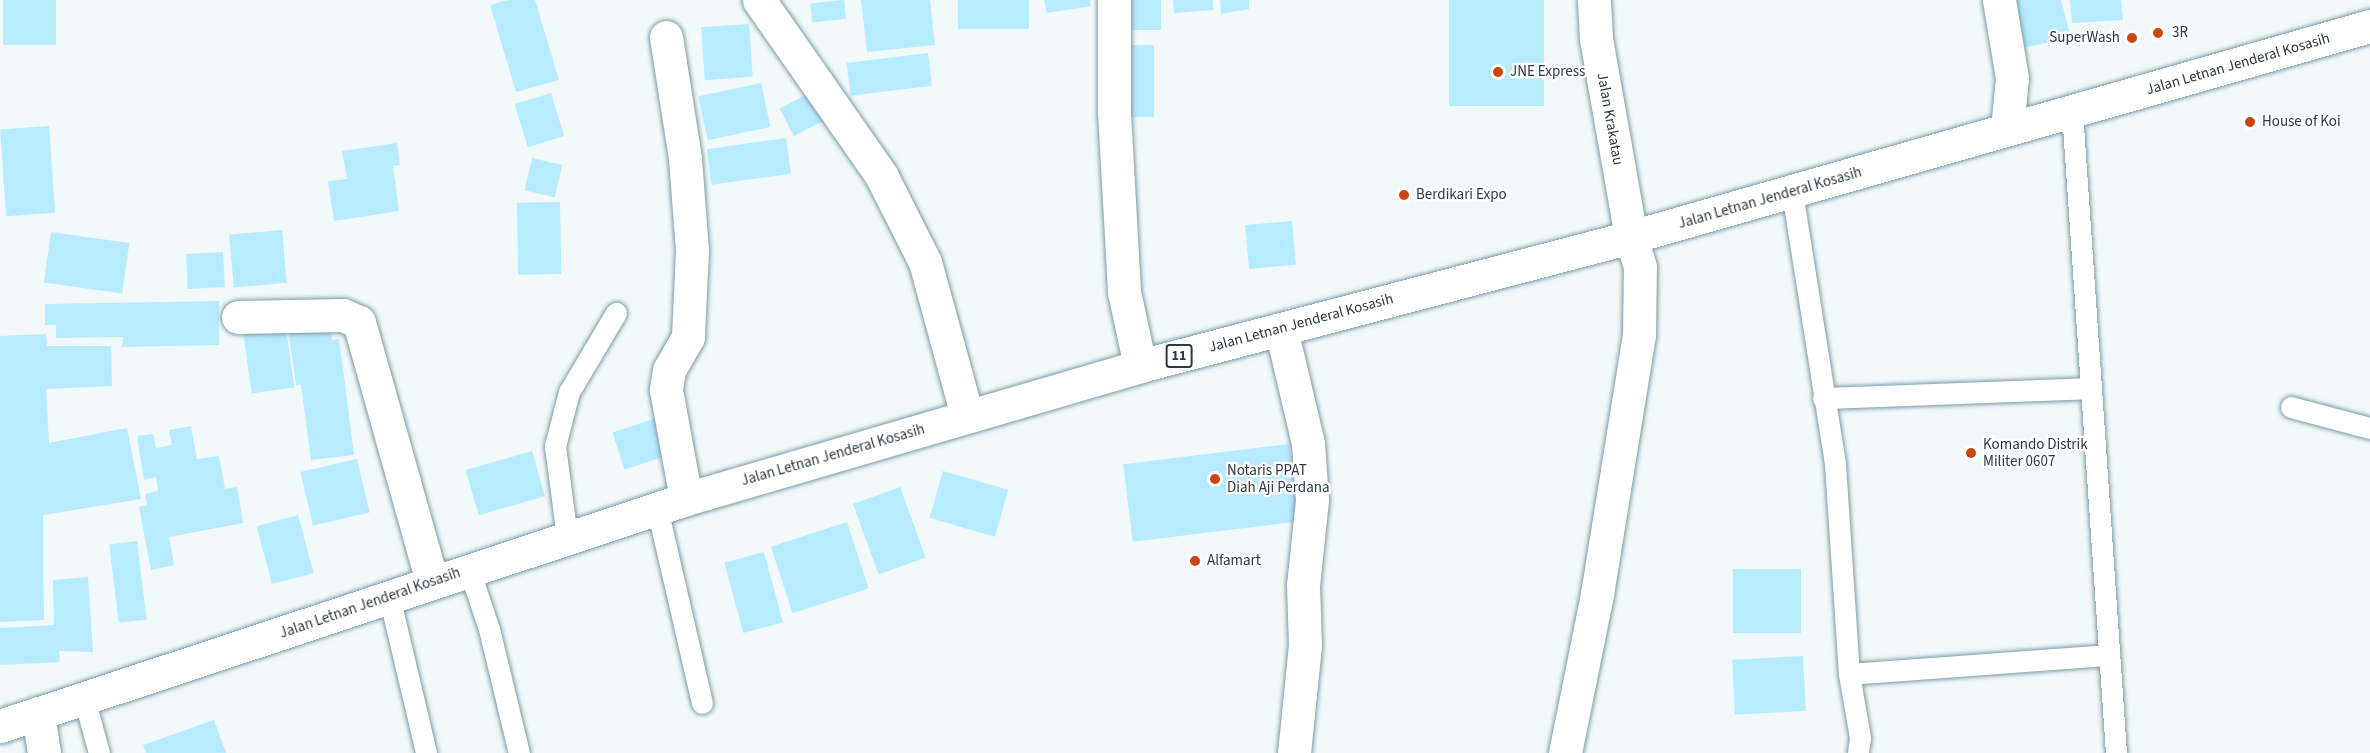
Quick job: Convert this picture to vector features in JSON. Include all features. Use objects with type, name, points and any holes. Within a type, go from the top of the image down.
[{"type":"main road","points":[[759,0],[881,176],[925,262],[967,416]]},
{"type":"main road","points":[[1114,0],[1114,112],[1124,292],[1140,366]]},
{"type":"main road","name":"Jalan Krakatau","points":[[1564,753],[1597,594],[1639,335],[1640,267],[1631,237],[1596,39],[1594,0]]},
{"type":"main road","points":[[1999,0],[2012,78],[2007,129]]},
{"type":"main road","name":"Jalan Letnan Jenderal Kosasih","points":[[0,726],[671,503],[1140,366],[1631,237],[2370,26]]},
{"type":"main road","points":[[666,37],[685,159],[691,233],[688,337],[669,370],[666,390],[671,503]]},
{"type":"main road","points":[[238,317],[343,315],[359,322],[432,581]]},
{"type":"main road","points":[[1281,329],[1308,443],[1312,500],[1303,585],[1305,645],[1294,753]]},
{"type":"main road","points":[[38,713],[44,753]]},
{"type":"lane","points":[[2072,111],[2116,753]]},
{"type":"lane","points":[[1792,192],[1835,464],[1849,674],[1860,738],[1858,753]]},
{"type":"lane","points":[[567,537],[555,446],[569,392],[616,313]]},
{"type":"lane","points":[[1824,398],[2090,388]]},
{"type":"lane","points":[[2291,407],[2370,428]]},
{"type":"lane","points":[[671,503],[702,703]]},
{"type":"lane","points":[[469,569],[489,629],[509,724],[519,753]]},
{"type":"lane","points":[[389,596],[426,753]]},
{"type":"lane","points":[[1849,674],[2109,655]]},
{"type":"lane","points":[[84,698],[99,753]]},
{"type":"building","points":[[3,0],[56,0],[56,45],[3,45]]},
{"type":"building","points":[[508,0],[535,0],[559,80],[516,92],[490,5]]},
{"type":"building","points":[[844,0],[846,19],[812,22],[810,4]]},
{"type":"building","points":[[861,0],[930,0],[935,45],[867,52]]},
{"type":"building","points":[[958,0],[1029,0],[1029,29],[958,29]]},
{"type":"building","points":[[1044,0],[1090,0],[1091,6],[1047,13]]},
{"type":"building","points":[[1127,0],[1161,0],[1161,30],[1127,30]]},
{"type":"building","points":[[1173,0],[1213,0],[1213,10],[1174,13]]},
{"type":"building","points":[[1220,0],[1249,0],[1249,9],[1221,14]]},
{"type":"building","points":[[1449,0],[1544,0],[1544,106],[1449,106]]},
{"type":"building","points":[[2010,0],[2061,0],[2071,38],[2022,48]]},
{"type":"building","points":[[2070,0],[2121,0],[2123,20],[2072,23]]},
{"type":"building","points":[[749,24],[753,77],[705,80],[701,27]]},
{"type":"building","points":[[1121,45],[1154,45],[1154,117],[1121,117]]},
{"type":"building","points":[[928,53],[932,86],[851,96],[847,63]]},
{"type":"building","points":[[761,83],[770,127],[708,140],[698,96]]},
{"type":"building","points":[[551,93],[564,136],[528,147],[515,104]]},
{"type":"building","points":[[810,93],[824,121],[794,136],[780,108]]},
{"type":"building","points":[[49,126],[55,213],[6,216],[0,129]]},
{"type":"building","points":[[786,138],[791,174],[712,185],[707,149]]},
{"type":"building","points":[[397,143],[400,165],[393,166],[399,211],[334,221],[328,181],[347,179],[342,151]]},
{"type":"building","points":[[532,158],[562,165],[555,197],[525,190]]},
{"type":"building","points":[[560,202],[561,274],[518,275],[517,203]]},
{"type":"building","points":[[1292,221],[1296,265],[1249,269],[1245,225]]},
{"type":"building","points":[[282,230],[287,283],[234,287],[229,235]]},
{"type":"building","points":[[51,232],[129,243],[122,293],[44,283]]},
{"type":"building","points":[[223,252],[225,287],[188,289],[186,254]]},
{"type":"building","points":[[219,301],[219,345],[122,347],[123,337],[56,338],[56,325],[45,325],[45,304]]},
{"type":"building","points":[[330,323],[332,340],[339,339],[354,455],[311,460],[301,384],[296,385],[288,328]]},
{"type":"building","points":[[286,328],[294,387],[252,393],[243,334]]},
{"type":"building","points":[[46,334],[47,346],[111,346],[112,386],[46,389],[49,443],[127,428],[141,499],[43,515],[44,620],[0,622],[0,336]]},
{"type":"building","points":[[660,417],[672,454],[624,470],[612,432]]},
{"type":"building","points":[[191,426],[197,459],[219,456],[225,489],[237,487],[243,523],[169,537],[174,565],[151,570],[139,507],[147,505],[145,494],[158,491],[156,477],[144,480],[137,436],[153,434],[156,448],[172,445],[169,430]]},
{"type":"building","points":[[1289,444],[1299,521],[1133,542],[1123,464]]},
{"type":"building","points":[[532,451],[545,496],[479,515],[466,470]]},
{"type":"building","points":[[357,459],[369,513],[313,526],[300,472]]},
{"type":"building","points":[[943,471],[1008,490],[995,537],[929,518]]},
{"type":"building","points":[[900,487],[926,557],[879,575],[853,504]]},
{"type":"building","points":[[298,515],[314,573],[272,584],[256,526]]},
{"type":"building","points":[[847,522],[869,589],[793,613],[771,547]]},
{"type":"building","points":[[137,541],[147,619],[119,623],[109,544]]},
{"type":"building","points":[[764,552],[783,623],[743,633],[724,563]]},
{"type":"building","points":[[1733,569],[1801,569],[1801,633],[1733,633]]},
{"type":"building","points":[[88,577],[93,652],[59,651],[60,662],[0,665],[0,628],[54,625],[53,580]]},
{"type":"building","points":[[1803,656],[1806,711],[1735,715],[1732,660]]},
{"type":"building","points":[[214,720],[226,753],[146,753],[143,745]]},
{"type":"place","name":"3R","points":[[2158,33]]},
{"type":"place","name":"SuperWash","points":[[2132,38]]},
{"type":"place","name":"JNE Express","points":[[1498,72]]},
{"type":"place","name":"House of Koi","points":[[2250,122]]},
{"type":"place","name":"Berdikari Expo","points":[[1404,195]]},
{"type":"place","name":"Komando Distrik Militer 0607","points":[[1971,453]]},
{"type":"place","name":"Notaris PPAT Diah Aji Perdana","points":[[1215,479]]},
{"type":"place","name":"Alfamart","points":[[1195,561]]}]
